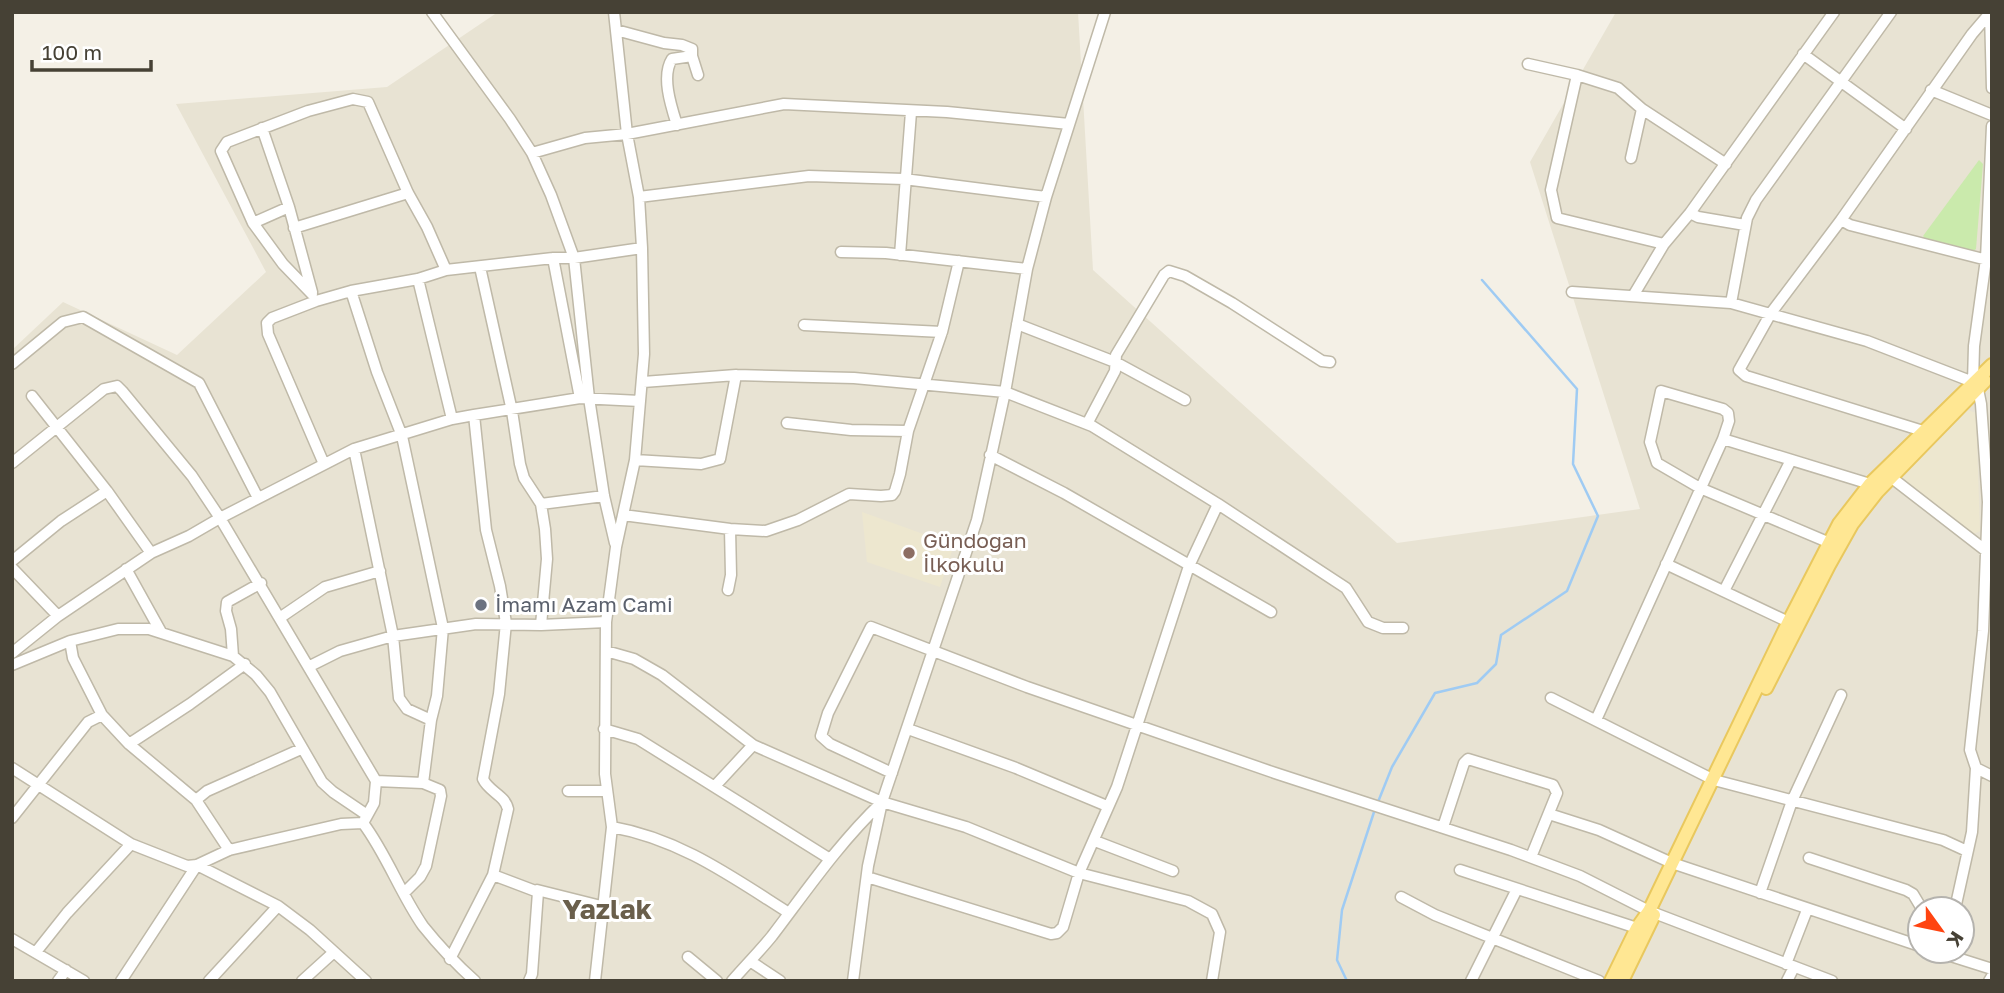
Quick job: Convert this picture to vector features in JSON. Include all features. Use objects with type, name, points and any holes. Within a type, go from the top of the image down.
[{"type":"main road","points":[[1793,624],[1852,524],[1992,365]]},
{"type":"main road","points":[[1622,981],[1652,912],[1793,624],[1839,523],[1870,484],[1923,432],[1992,374]]},
{"type":"main road","points":[[1611,981],[1637,929],[1652,912]]},
{"type":"street","points":[[432,12],[510,119],[532,153],[551,195],[574,258],[585,398]]},
{"type":"street","points":[[595,981],[612,827],[606,792],[604,729],[607,622],[616,547],[635,460],[643,382],[639,197],[627,134],[614,12]]},
{"type":"street","points":[[853,981],[867,877],[882,802],[977,520],[1005,392],[1027,268],[1046,197],[1105,12]]},
{"type":"street","points":[[1633,296],[1664,244],[1690,214],[1834,12]]},
{"type":"street","points":[[1731,303],[1745,225],[1756,200],[1891,12]]},
{"type":"street","points":[[1991,13],[1992,88]]},
{"type":"street","points":[[1923,432],[1746,376],[1739,370],[1771,313],[1841,220],[1931,90],[1991,13]]},
{"type":"street","points":[[616,30],[692,49],[698,75]]},
{"type":"street","points":[[1803,54],[1906,129]]},
{"type":"street","points":[[677,125],[670,103],[667,67],[672,59],[692,56]]},
{"type":"street","points":[[1528,64],[1618,88],[1642,109],[1726,164]]},
{"type":"street","points":[[1577,75],[1551,190],[1557,218],[1664,244]]},
{"type":"street","points":[[1931,90],[1992,115]]},
{"type":"street","points":[[314,297],[283,264],[253,223],[221,151],[227,142],[262,128],[308,111],[353,99],[368,102],[446,271]]},
{"type":"street","points":[[532,153],[585,138],[627,134],[784,104],[947,112],[1069,124]]},
{"type":"street","points":[[1631,158],[1642,109]]},
{"type":"street","points":[[900,255],[911,112]]},
{"type":"street","points":[[1958,895],[1972,832],[1976,768],[1970,750],[1987,632],[1985,550],[1990,503],[1982,416],[1975,386],[1974,346],[1989,260],[1992,127]]},
{"type":"street","points":[[262,128],[289,207],[314,297]]},
{"type":"street","points":[[639,197],[809,176],[904,179],[1046,197]]},
{"type":"street","points":[[294,228],[408,193]]},
{"type":"street","points":[[253,223],[289,207]]},
{"type":"street","points":[[1690,214],[1745,225]]},
{"type":"street","points":[[1841,220],[1850,225],[1989,260]]},
{"type":"street","points":[[324,464],[268,334],[267,323],[272,318],[314,297],[418,279],[446,271],[642,248]]},
{"type":"street","points":[[841,252],[1027,268]]},
{"type":"street","points":[[553,258],[616,547]]},
{"type":"street","points":[[623,515],[766,531],[798,520],[849,494],[891,495],[895,491],[900,474],[908,430],[942,332],[959,261]]},
{"type":"street","points":[[480,267],[512,411],[520,464],[524,478],[541,504],[547,559],[541,625]]},
{"type":"street","points":[[1087,424],[1115,371],[1116,355],[1169,271],[1185,276],[1232,303],[1321,361],[1330,362]]},
{"type":"street","points":[[418,279],[452,419]]},
{"type":"street","points":[[351,291],[377,372],[402,436],[443,628],[438,696],[423,783]]},
{"type":"street","points":[[1572,292],[1731,303],[1867,341],[1975,386]]},
{"type":"street","points":[[12,364],[63,322],[83,317],[199,383],[258,498]]},
{"type":"street","points":[[1017,324],[1115,362],[1185,400]]},
{"type":"street","points":[[804,325],[942,332]]},
{"type":"street","points":[[643,382],[736,375],[855,378],[1005,392],[1087,424],[1218,504],[1346,588],[1368,622],[1383,628],[1403,628]]},
{"type":"street","points":[[635,460],[701,464],[720,459],[736,375]]},
{"type":"street","points":[[12,463],[104,389],[117,386],[192,476],[220,518],[261,583],[376,781],[374,803],[365,819],[229,850],[187,866],[131,844],[12,768]]},
{"type":"street","points":[[1596,720],[1700,488],[1723,439],[1729,421],[1728,413],[1714,406],[1661,391],[1650,442],[1657,463],[1700,488],[1830,542]]},
{"type":"street","points":[[32,396],[107,491],[151,553]]},
{"type":"street","points":[[12,653],[58,616],[151,553],[189,537],[220,518],[354,449],[452,419],[474,415],[585,398],[640,401]]},
{"type":"street","points":[[450,959],[493,875],[508,809],[507,802],[485,785],[482,772],[499,694],[506,623],[486,530],[474,415]]},
{"type":"street","points":[[787,423],[851,430],[908,430]]},
{"type":"street","points":[[1723,439],[1870,484]]},
{"type":"street","points":[[354,449],[393,636],[399,698],[407,709],[432,720]]},
{"type":"street","points":[[990,455],[1064,493],[1271,612]]},
{"type":"street","points":[[1724,591],[1791,460]]},
{"type":"street","points":[[1892,478],[1985,550]]},
{"type":"street","points":[[12,561],[61,521],[107,491]]},
{"type":"street","points":[[541,504],[604,496]]},
{"type":"street","points":[[867,877],[1051,934],[1057,933],[1062,927],[1079,873],[1095,841],[1107,806],[1118,787],[1189,566],[1218,504]]},
{"type":"street","points":[[728,590],[731,575],[730,529]]},
{"type":"street","points":[[1666,564],[1793,624]]},
{"type":"street","points":[[12,568],[58,616]]},
{"type":"street","points":[[126,569],[161,632]]},
{"type":"street","points":[[281,617],[325,587],[380,571]]},
{"type":"street","points":[[233,656],[227,603],[261,583]]},
{"type":"street","points":[[310,666],[340,651],[393,636],[443,628],[476,624],[607,622]]},
{"type":"street","points":[[892,773],[830,744],[821,736],[828,713],[871,627],[1027,687],[1275,773],[1365,800],[1531,857],[1580,876],[1652,912],[1832,981]]},
{"type":"street","points":[[12,665],[70,641],[118,629],[149,629],[161,632],[233,656],[245,664],[270,692],[322,782],[365,819],[422,924],[450,959],[475,981]]},
{"type":"street","points":[[70,641],[73,658],[102,715],[129,744],[196,800],[229,850]]},
{"type":"street","points":[[606,652],[634,659],[662,675],[753,745],[882,802],[965,827],[1079,873],[1188,901],[1212,914],[1220,932],[1212,981]]},
{"type":"street","points":[[129,744],[245,664]]},
{"type":"street","points":[[1760,893],[1792,801],[1841,695]]},
{"type":"street","points":[[1551,698],[1717,781],[1943,840],[1968,851]]},
{"type":"street","points":[[12,818],[88,722],[102,715]]},
{"type":"street","points":[[604,729],[638,739],[830,859]]},
{"type":"street","points":[[908,729],[1107,806]]},
{"type":"street","points":[[715,786],[753,745]]},
{"type":"street","points":[[196,800],[207,791],[301,749]]},
{"type":"street","points":[[1443,827],[1464,763],[1468,759],[1553,785],[1557,793],[1531,857]]},
{"type":"street","points":[[1976,768],[1992,776]]},
{"type":"street","points":[[376,781],[423,783],[440,790],[426,866],[420,877],[404,893]]},
{"type":"street","points":[[568,791],[606,792]]},
{"type":"street","points":[[732,981],[860,823],[882,802]]},
{"type":"street","points":[[1549,814],[1807,910],[1906,942]]},
{"type":"street","points":[[612,827],[641,832],[695,854],[789,913]]},
{"type":"street","points":[[1095,841],[1173,871]]},
{"type":"street","points":[[36,952],[67,913],[131,844]]},
{"type":"street","points":[[1810,858],[1906,890],[1914,895]]},
{"type":"street","points":[[197,864],[278,906],[366,981]]},
{"type":"street","points":[[121,981],[197,864]]},
{"type":"street","points":[[1460,870],[1637,929]]},
{"type":"street","points":[[493,875],[538,892],[537,890],[605,907]]},
{"type":"street","points":[[1471,981],[1517,889]]},
{"type":"street","points":[[529,981],[532,974],[538,892]]},
{"type":"street","points":[[1401,897],[1435,915],[1599,981]]},
{"type":"street","points":[[209,981],[278,906]]},
{"type":"street","points":[[1787,981],[1807,910]]},
{"type":"street","points":[[12,939],[84,981]]},
{"type":"street","points":[[302,981],[334,951]]},
{"type":"street","points":[[688,957],[717,981]]},
{"type":"street","points":[[750,961],[780,981]]},
{"type":"street","points":[[58,981],[66,970]]},
{"type":"street","points":[[1989,981],[1992,975]]},
{"type":"shaded area","points":[[498,12],[1078,12],[1093,270],[1397,543],[1640,509],[1530,162],[1616,12],[1992,12],[1992,981],[12,981],[12,350],[63,302],[177,355],[266,272],[176,104],[387,87]]},
{"type":"shaded area","points":[[1968,410],[1976,413],[1980,531],[1971,535],[1902,478]]},
{"type":"shaded area","name":"Gündoğan İlkokulu","points":[[862,512],[954,545],[940,587],[867,562]]},
{"type":"green space","points":[[1979,160],[1983,164],[1976,249],[1972,252],[1926,240],[1923,236]]},
{"type":"waterway","points":[[1378,802],[1392,767],[1435,693],[1477,683],[1496,664],[1501,635],[1567,591],[1598,516],[1573,464],[1577,389],[1482,280]]},
{"type":"waterway","points":[[1347,981],[1337,960],[1342,910],[1375,809]]},
{"type":"place","name":"Gündoğan İlkokulu","points":[[909,553]]},
{"type":"place","name":"İmamı Azam Cami","points":[[481,605]]},
{"type":"district","name":"Yazlak","points":[[607,909]]}]
